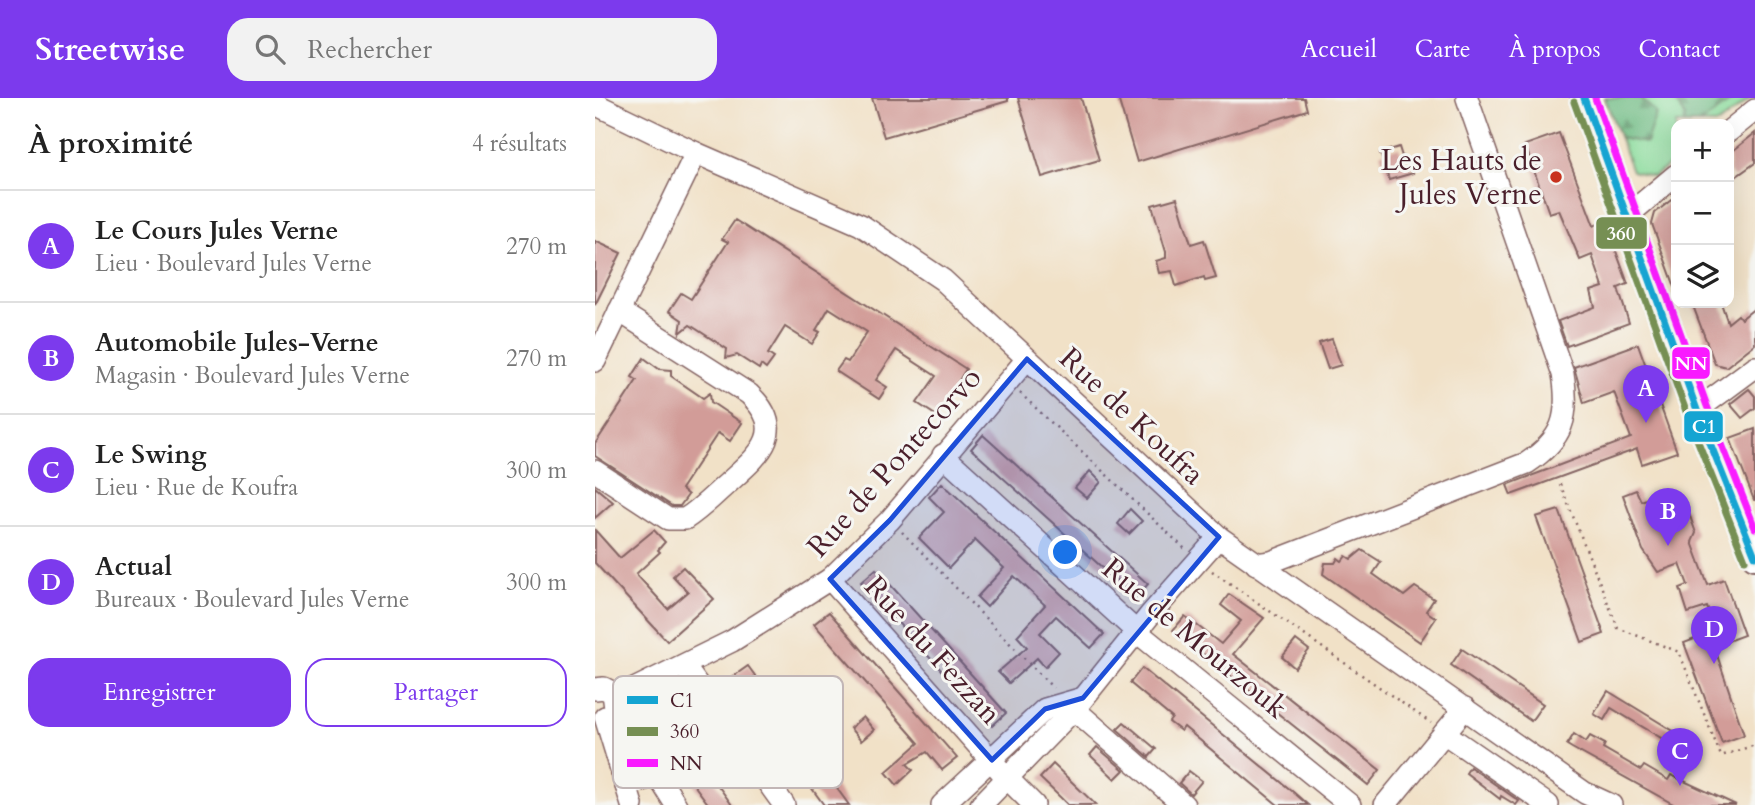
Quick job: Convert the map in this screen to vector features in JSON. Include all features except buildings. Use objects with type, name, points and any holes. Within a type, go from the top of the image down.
[{"type":"main road","points":[[1584,98],[1697,410],[1755,556]]},
{"type":"street","points":[[1256,564],[1271,562],[1527,463],[1547,449],[1558,434],[1564,417],[1566,396],[1563,374],[1467,98]]},
{"type":"street","name":"Rue de Koufra","points":[[595,104],[696,153],[862,225],[943,280],[1219,537],[1465,708],[1582,799],[1611,805]]},
{"type":"street","points":[[1734,127],[1755,110]]},
{"type":"street","points":[[595,361],[696,153]]},
{"type":"street","points":[[1627,216],[1671,179]]},
{"type":"street","points":[[595,471],[668,519],[685,519],[755,458],[769,432],[764,411],[749,394],[619,311]]},
{"type":"street","name":"Rue de Pontecorvo","points":[[644,676],[684,666],[757,626],[830,579],[890,520],[1027,359]]},
{"type":"street","points":[[1697,410],[1755,367]]},
{"type":"street","name":"Rue de Mourzouk","points":[[943,455],[1137,632],[1350,805]]},
{"type":"street","points":[[981,805],[1219,537]]},
{"type":"street","name":"Rue du Fezzan","points":[[830,579],[1007,778]]},
{"type":"street","points":[[684,666],[691,676]]},
{"type":"street","points":[[601,687],[613,704]]},
{"type":"street","points":[[942,805],[1045,709],[1072,703]]},
{"type":"street","points":[[1072,703],[1184,805]]},
{"type":"street","points":[[1384,805],[1436,727],[1465,708]]},
{"type":"street","points":[[600,717],[613,752]]},
{"type":"street","points":[[1436,727],[1548,805]]},
{"type":"street","points":[[1007,778],[1034,805]]},
{"type":"street","points":[[665,788],[675,805]]},
{"type":"street","points":[[772,788],[784,805]]},
{"type":"path","name":"Rue de Koufra","points":[[1007,381],[1198,561],[1436,727]]},
{"type":"path","points":[[1560,484],[1618,628],[1679,652],[1721,756],[1755,745]]},
{"type":"path","points":[[890,520],[1051,685],[1072,703]]},
{"type":"highlighted area","points":[[1027,359],[1219,537],[1083,698],[1045,709],[992,760],[830,579],[890,520]]},
{"type":"green space","points":[[1605,98],[1751,98],[1724,119],[1671,119],[1671,163],[1654,177],[1632,171]]},
{"type":"green space","points":[[1605,98],[1641,98],[1656,113],[1646,143],[1620,138]]},
{"type":"green space","points":[[1673,98],[1732,98],[1707,119],[1685,117]]},
{"type":"transit line","name":"C1","points":[[1584,98],[1697,410],[1755,556]]},
{"type":"transit line","name":"NN","points":[[1595,98],[1707,406],[1755,528]]},
{"type":"transit line","name":"360","points":[[1574,102],[1687,414],[1745,560]]},
{"type":"place","name":"Les Hauts de Jules Verne","points":[[1556,177]]},
{"type":"place","name":"Le Cours Jules Verne","points":[[1646,423]]},
{"type":"place","name":"Automobile Jules-Verne","points":[[1668,546]]},
{"type":"place","name":"Actual","points":[[1714,664]]},
{"type":"place","name":"Le Swing","points":[[1680,786]]}]
